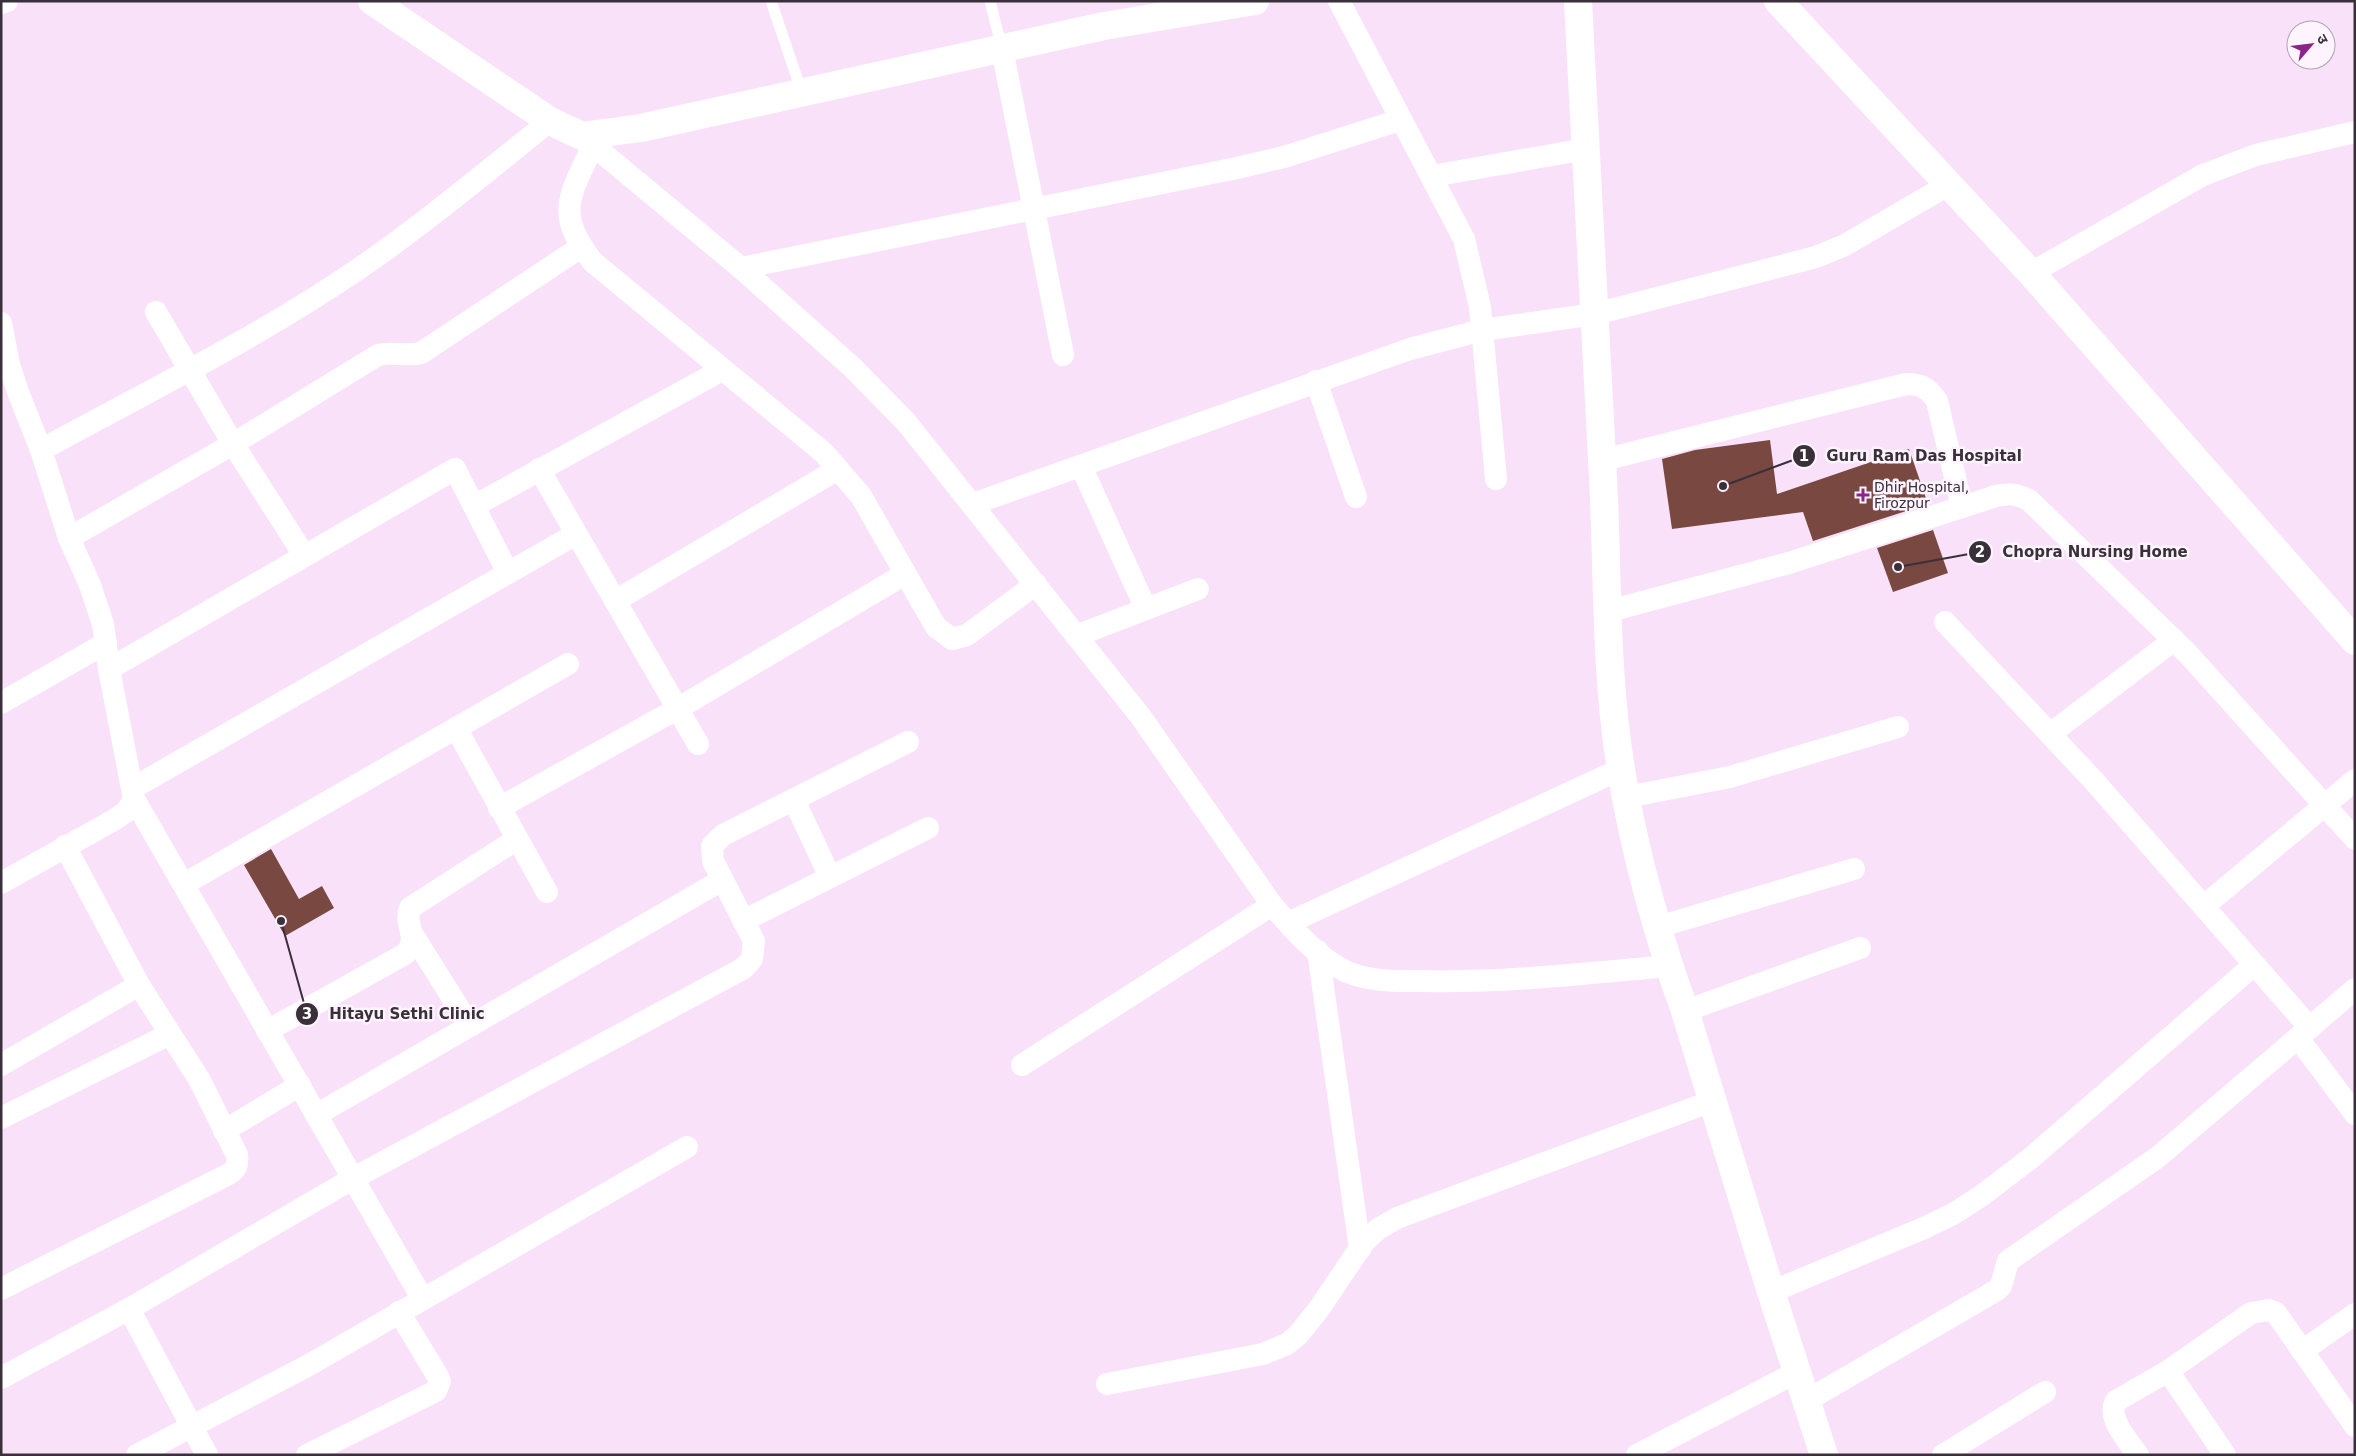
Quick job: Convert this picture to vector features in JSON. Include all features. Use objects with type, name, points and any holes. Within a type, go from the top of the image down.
[{"type":"main road","points":[[372,1],[550,121],[587,141],[1104,26],[1255,1]]},
{"type":"main road","points":[[1578,1],[1595,314],[1611,679],[1621,768],[1658,927],[1669,966],[1686,1011],[1771,1292],[1824,1455]]},
{"type":"main road","points":[[1778,1],[2031,273],[2355,641]]},
{"type":"street","points":[[1,3],[7,1]]},
{"type":"street","points":[[1339,1],[1464,239],[1477,290],[1496,479]]},
{"type":"street","points":[[1002,49],[1064,355]]},
{"type":"street","points":[[741,268],[1247,166],[1284,157],[1400,120]]},
{"type":"street","points":[[41,450],[190,369],[311,300],[428,219],[550,121]]},
{"type":"street","points":[[2031,273],[2203,175],[2256,155],[2355,132]]},
{"type":"street","points":[[1036,584],[966,635],[952,640],[936,627],[860,496],[824,453],[593,262],[581,247],[572,229],[568,200],[587,141],[741,268],[883,396],[973,504],[1141,717],[1272,905],[1318,951],[1345,971],[1366,978],[1398,981],[1464,982],[1669,966]]},
{"type":"street","points":[[1432,176],[1586,149]]},
{"type":"street","points":[[973,504],[1410,349],[1482,330],[1595,314],[1816,257],[1845,245],[1948,185]]},
{"type":"street","points":[[69,538],[233,444],[378,355],[388,353],[406,355],[420,353],[581,247]]},
{"type":"street","points":[[156,312],[233,444],[304,555]]},
{"type":"street","points":[[1,323],[9,364],[18,392],[41,450],[69,538],[97,603],[134,793],[267,1031],[300,1084],[352,1179],[422,1298]]},
{"type":"street","points":[[474,506],[722,370]]},
{"type":"street","points":[[1316,381],[1356,497]]},
{"type":"street","points":[[1602,460],[1906,384],[1919,384],[1930,390],[1937,401],[1962,507]]},
{"type":"street","points":[[1082,466],[1146,609]]},
{"type":"street","points":[[109,669],[455,469],[508,573]]},
{"type":"street","points":[[539,469],[698,744]]},
{"type":"street","points":[[615,601],[838,469]]},
{"type":"street","points":[[1609,611],[1789,563],[2008,493],[2029,500],[2174,640],[2355,839]]},
{"type":"street","points":[[1,883],[114,820],[127,811],[134,793],[576,534]]},
{"type":"street","points":[[500,808],[677,709],[905,574]]},
{"type":"street","points":[[1076,636],[1198,589]]},
{"type":"street","points":[[1945,622],[2050,734],[2204,906],[2254,966],[2304,1033],[2355,1114]]},
{"type":"street","points":[[2050,734],[2174,640]]},
{"type":"street","points":[[1,703],[106,644]]},
{"type":"street","points":[[184,884],[568,664]]},
{"type":"street","points":[[1627,797],[1738,775],[1898,727]]},
{"type":"street","points":[[456,728],[547,892]]},
{"type":"street","points":[[1,1378],[129,1309],[352,1179],[744,968],[752,958],[755,948],[754,941],[713,861],[712,846],[717,840],[908,742]]},
{"type":"street","points":[[1288,923],[1621,768]]},
{"type":"street","points":[[2204,906],[2355,780]]},
{"type":"street","points":[[794,800],[830,877]]},
{"type":"street","points":[[743,921],[928,828]]},
{"type":"street","points":[[470,1026],[413,935],[407,916],[415,903],[517,838]]},
{"type":"street","points":[[1,1290],[235,1170],[238,1162],[199,1079],[140,985],[65,846]]},
{"type":"street","points":[[1658,927],[1854,869]]},
{"type":"street","points":[[316,1115],[722,880]]},
{"type":"street","points":[[1022,1065],[1272,905]]},
{"type":"street","points":[[267,1031],[405,954],[410,949],[413,935]]},
{"type":"street","points":[[1686,1011],[1860,948]]},
{"type":"street","points":[[1318,951],[1360,1248]]},
{"type":"street","points":[[1771,1292],[1924,1228],[1953,1214],[1981,1196],[2031,1158],[2254,966]]},
{"type":"street","points":[[1,1065],[140,985]]},
{"type":"street","points":[[1806,1401],[1997,1290],[2001,1286],[2008,1261],[2158,1157],[2355,989]]},
{"type":"street","points":[[1,1118],[170,1034]]},
{"type":"street","points":[[224,1130],[300,1084]]},
{"type":"street","points":[[1108,1384],[1263,1354],[1287,1344],[1319,1309],[1360,1248],[1378,1229],[1397,1218],[1712,1100]]},
{"type":"street","points":[[137,1455],[309,1364],[687,1147]]},
{"type":"street","points":[[129,1309],[192,1425],[206,1455]]},
{"type":"street","points":[[2138,1455],[2117,1423],[2113,1406],[2116,1401],[2168,1371],[2251,1313],[2261,1310],[2276,1313],[2355,1426]]},
{"type":"street","points":[[307,1455],[436,1391],[440,1381],[438,1375],[399,1312]]},
{"type":"street","points":[[2302,1351],[2355,1314]]},
{"type":"street","points":[[2168,1371],[2225,1455]]},
{"type":"street","points":[[1637,1455],[1797,1372]]},
{"type":"street","points":[[1943,1455],[2045,1392]]},
{"type":"lane","points":[[772,1],[802,93]]},
{"type":"lane","points":[[990,1],[1002,49]]},
{"type":"building","points":[[1770,440],[1777,494],[1909,449],[1928,504],[1813,541],[1803,512],[1672,529],[1662,459],[1695,450]]},
{"type":"building","points":[[1933,530],[1948,573],[1893,592],[1877,548]]},
{"type":"building","points":[[271,849],[299,899],[322,886],[334,908],[285,936],[244,865]]},
{"type":"place","name":"Guru Ram Das Hospital","points":[[1723,486]]},
{"type":"place","name":"Dhir Hospital, Firozpur","points":[[1863,495]]},
{"type":"place","name":"Chopra Nursing Home","points":[[1898,567]]},
{"type":"place","name":"Hitayu Sethi Clinic","points":[[281,921]]}]
